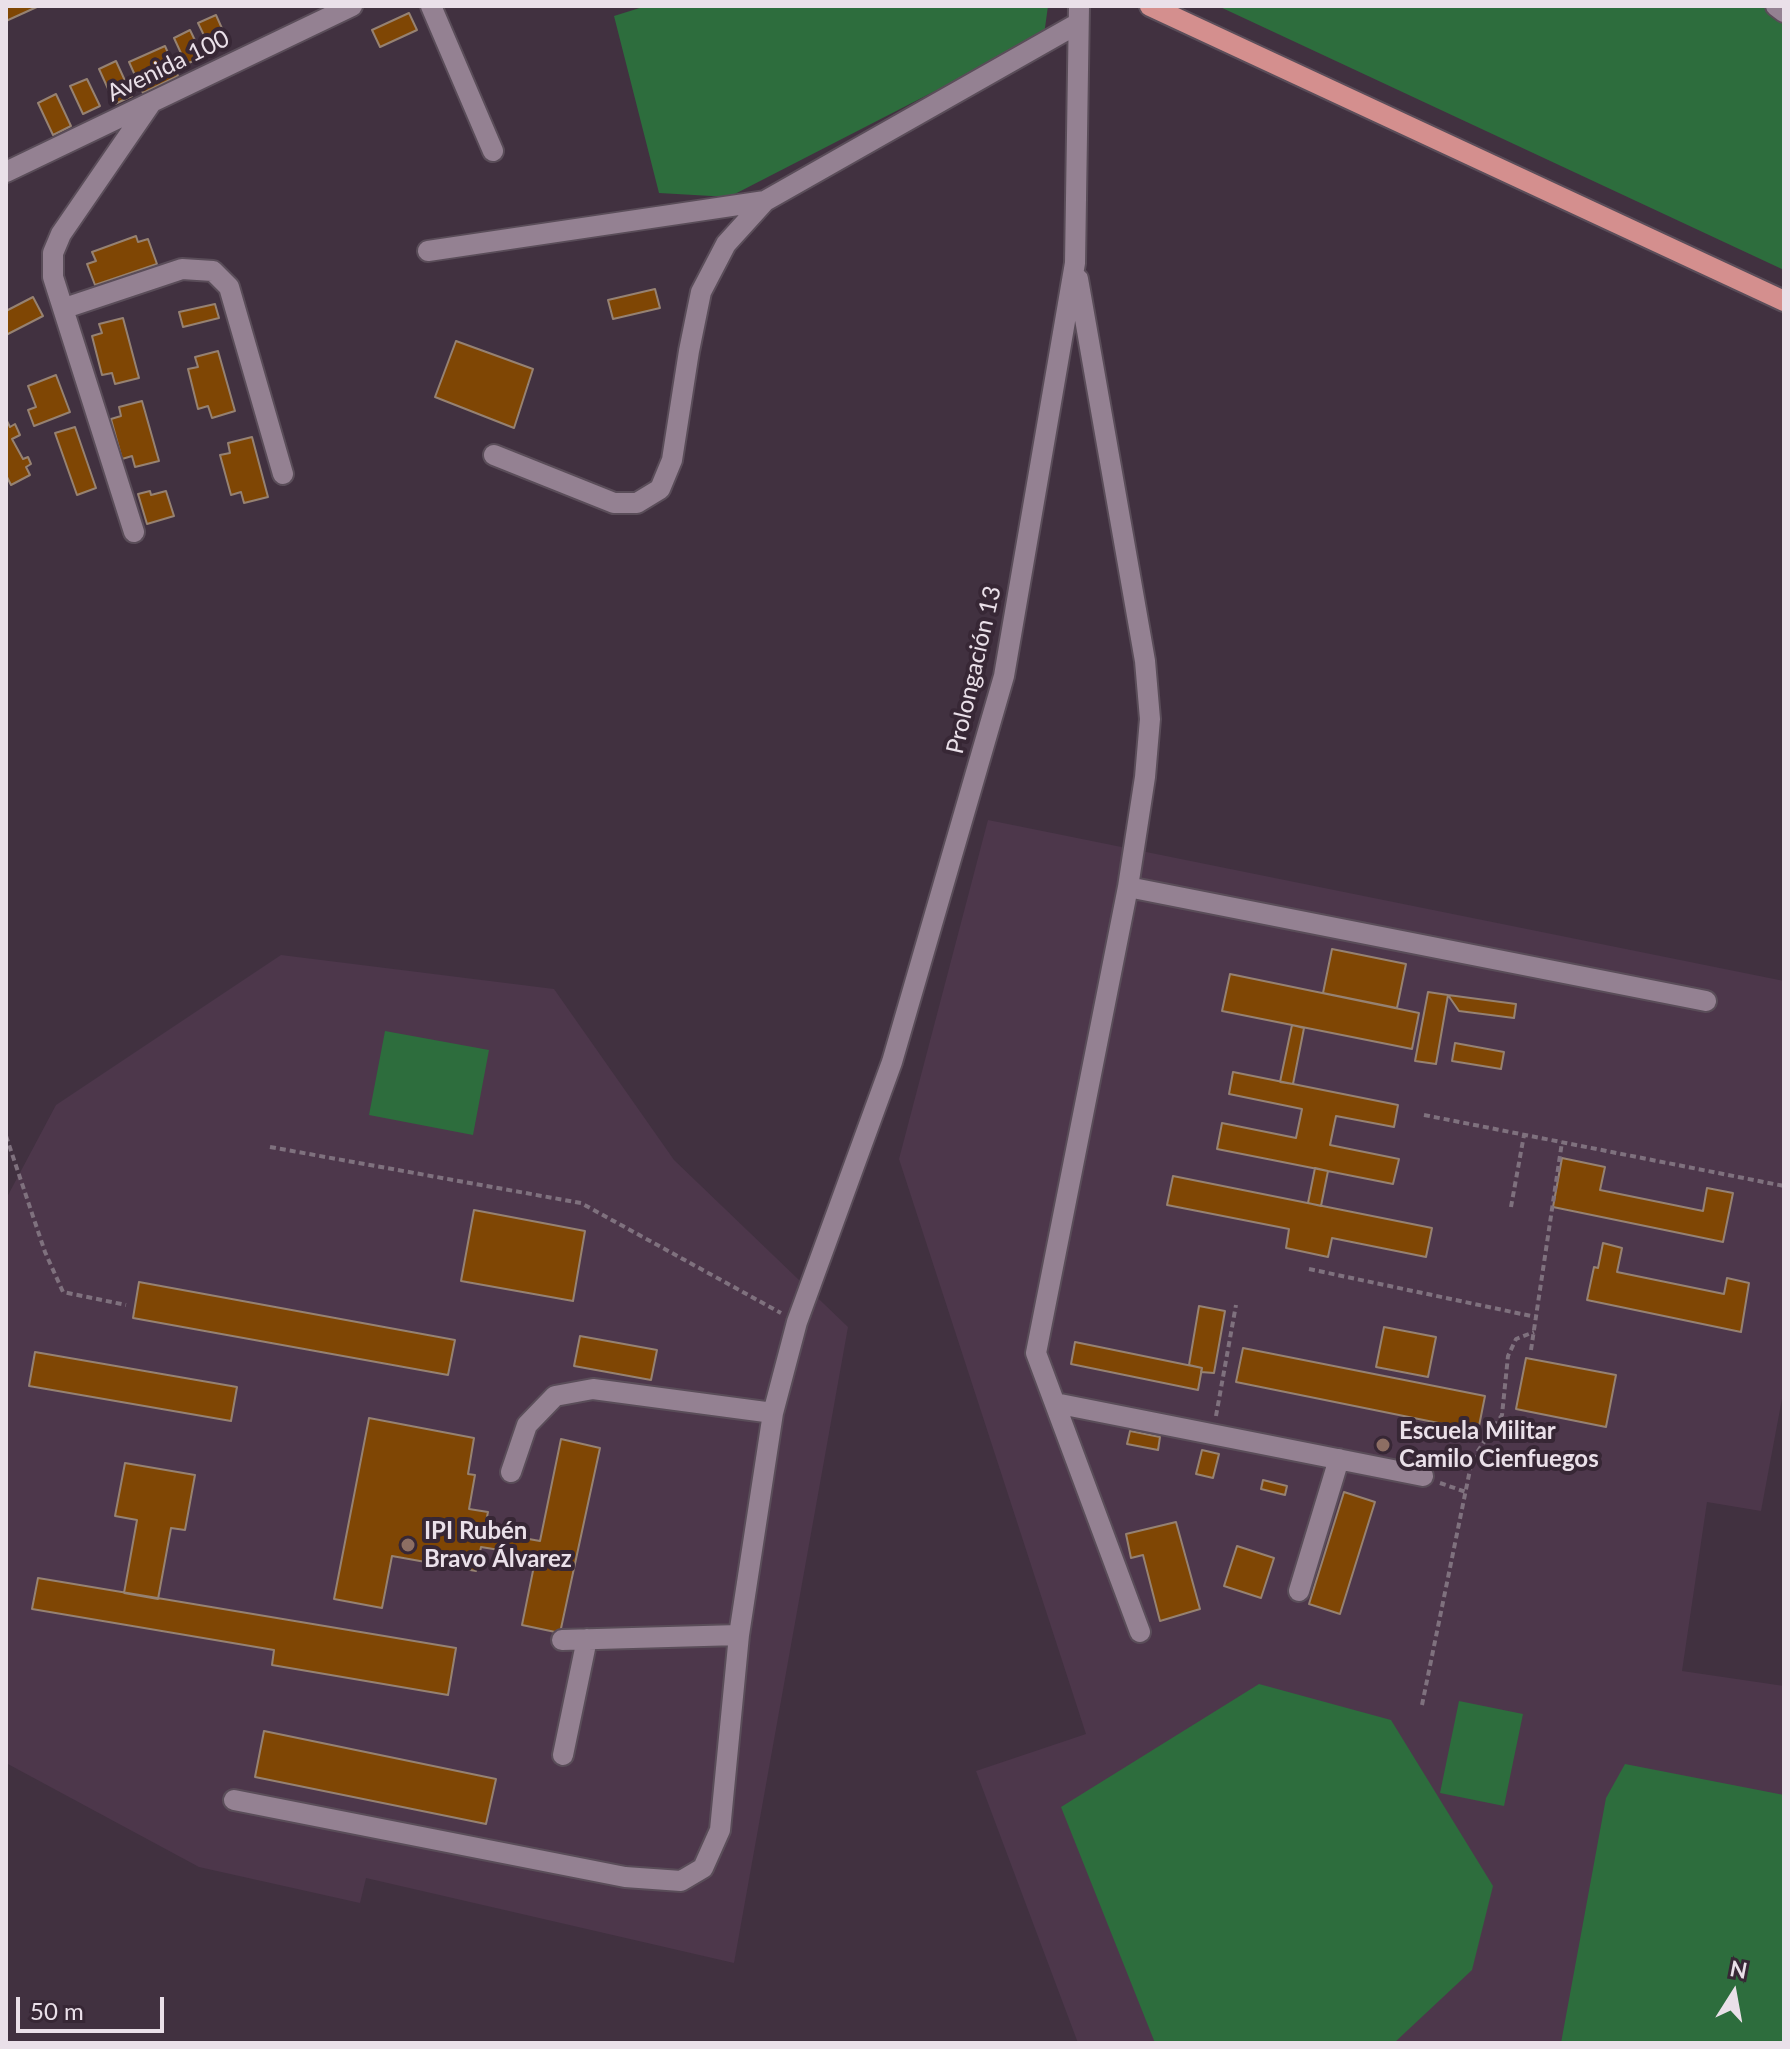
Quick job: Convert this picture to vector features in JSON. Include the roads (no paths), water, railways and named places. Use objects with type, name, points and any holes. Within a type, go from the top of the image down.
[{"type":"main road","points":[[1150,6],[1784,301]]},
{"type":"street","name":"Avenida 100","points":[[6,172],[352,6]]},
{"type":"street","points":[[431,6],[493,151]]},
{"type":"street","points":[[1776,6],[1784,12]]},
{"type":"street","points":[[494,455],[614,503],[637,503],[660,489],[672,460],[701,292],[726,244],[765,201],[1078,15]]},
{"type":"street","name":"Prolongación 13","points":[[234,1800],[625,1877],[681,1881],[703,1868],[720,1830],[739,1635],[773,1413],[797,1322],[892,1062],[1004,676],[1075,263],[1078,15]]},
{"type":"street","points":[[134,532],[53,277],[53,253],[61,234],[151,103]]},
{"type":"street","points":[[428,251],[765,201]]},
{"type":"street","points":[[1075,263],[1145,661],[1150,719],[1145,777],[1128,887],[1036,1353],[1140,1632]]},
{"type":"street","points":[[65,308],[182,269],[213,271],[229,287],[283,474]]},
{"type":"street","points":[[1128,887],[1706,1001]]},
{"type":"street","points":[[511,1472],[527,1425],[555,1396],[593,1389],[773,1413]]},
{"type":"street","points":[[1055,1403],[1423,1476]]},
{"type":"street","points":[[1299,1591],[1339,1459]]},
{"type":"street","points":[[562,1640],[739,1635]]},
{"type":"street","points":[[563,1755],[587,1639]]},
{"type":"place","name":"Escuela Militar Camilo Cienfuegos","points":[[1383,1445]]},
{"type":"place","name":"IPI Rubén Bravo Álvarez","points":[[408,1545]]}]
